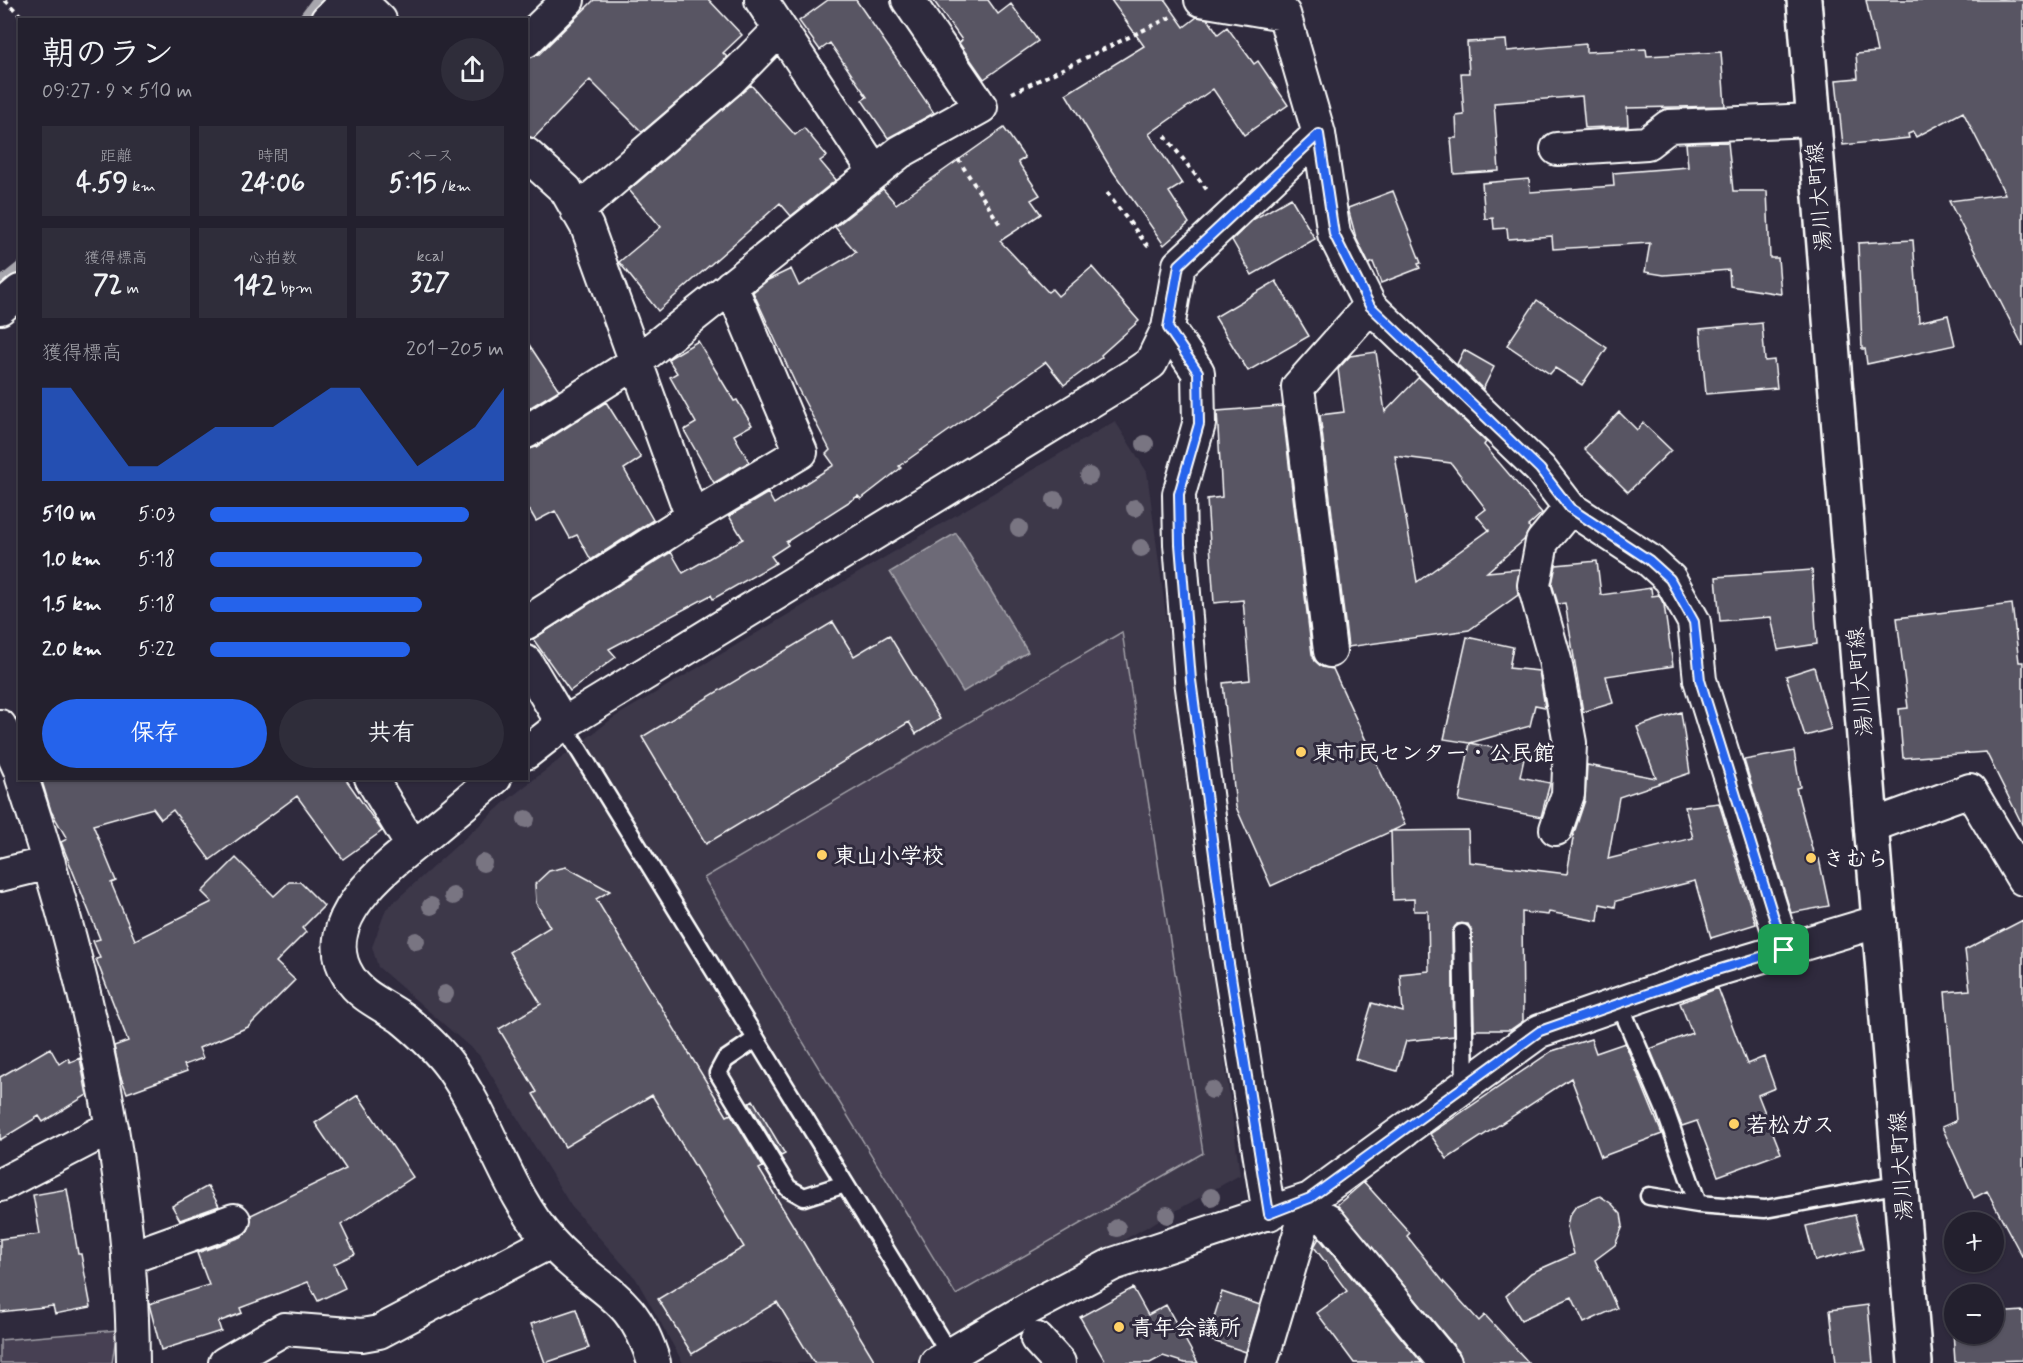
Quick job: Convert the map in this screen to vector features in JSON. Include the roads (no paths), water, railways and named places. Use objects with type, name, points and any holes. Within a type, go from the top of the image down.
[{"type":"main road","name":"湯川大町線","points":[[1804,0],[1915,1363]]},
{"type":"street","points":[[329,18],[347,0]]},
{"type":"street","points":[[359,0],[378,18]]},
{"type":"street","points":[[528,39],[568,0]]},
{"type":"street","points":[[762,0],[875,172]]},
{"type":"street","points":[[528,431],[636,363],[900,152],[981,107],[908,0]]},
{"type":"street","points":[[1202,1],[1284,14],[1319,134],[1334,234],[1370,306],[1540,469],[1570,508],[1649,560],[1670,579],[1694,622],[1700,680],[1784,950]]},
{"type":"street","points":[[578,211],[730,80],[780,29]]},
{"type":"street","points":[[1557,149],[1647,143],[1669,126],[1812,120]]},
{"type":"street","points":[[528,751],[563,724],[1135,375],[1151,363],[1168,328],[1179,265],[1319,134]]},
{"type":"street","points":[[528,156],[566,190],[587,227],[692,517]]},
{"type":"street","points":[[528,622],[692,517],[801,452],[731,286]]},
{"type":"street","points":[[0,308],[18,293]]},
{"type":"street","points":[[1330,651],[1298,387],[1370,306]]},
{"type":"street","points":[[1168,328],[1198,372],[1199,424],[1179,494],[1180,544],[1191,680],[1226,945],[1269,1214]]},
{"type":"street","points":[[1556,829],[1568,794],[1570,743],[1555,660],[1534,585],[1542,542],[1570,508]]},
{"type":"street","points":[[528,666],[563,724]]},
{"type":"street","points":[[0,726],[18,766]]},
{"type":"street","points":[[23,780],[49,863],[88,1006],[112,1127],[133,1300],[133,1363]]},
{"type":"street","points":[[373,780],[412,846]]},
{"type":"street","points":[[493,780],[384,868],[345,918],[340,947],[344,966],[349,977],[364,993],[400,1017],[448,1064],[484,1120],[522,1199],[550,1242],[627,1307],[645,1335],[654,1363]]},
{"type":"street","points":[[1871,826],[1970,790],[2023,879]]},
{"type":"street","points":[[0,875],[49,863]]},
{"type":"street","points":[[943,1359],[1030,1307],[1113,1264],[1269,1214],[1309,1205],[1465,1084],[1540,1031],[1619,1003],[1880,921]]},
{"type":"street","points":[[0,1185],[112,1127]]},
{"type":"street","points":[[1261,1363],[1309,1205]]},
{"type":"street","points":[[1309,1205],[1327,1219],[1445,1363]]},
{"type":"street","points":[[128,1258],[234,1220]]},
{"type":"street","points":[[225,1363],[284,1329],[362,1335],[379,1332],[550,1242]]},
{"type":"street","points":[[1037,1339],[1059,1363]]},
{"type":"lane","points":[[563,724],[845,1184],[943,1359]]},
{"type":"lane","points":[[1462,933],[1465,1084]]},
{"type":"lane","points":[[1619,1003],[1665,1110],[1698,1204]]},
{"type":"lane","points":[[756,1039],[725,1060],[718,1073],[788,1188],[804,1197],[845,1184]]},
{"type":"lane","points":[[1649,1196],[1698,1204],[1765,1209],[1901,1184]]},
{"type":"waterway","points":[[304,18],[317,0]]},
{"type":"waterway","points":[[0,283],[18,269]]},
{"type":"place","name":"東市民センター・公民館","points":[[1301,752]]},
{"type":"place","name":"東山小学校","points":[[822,855]]},
{"type":"place","name":"きむら","points":[[1811,858]]},
{"type":"place","name":"若松ガス","points":[[1734,1124]]},
{"type":"place","name":"青年会議所","points":[[1119,1327]]}]
